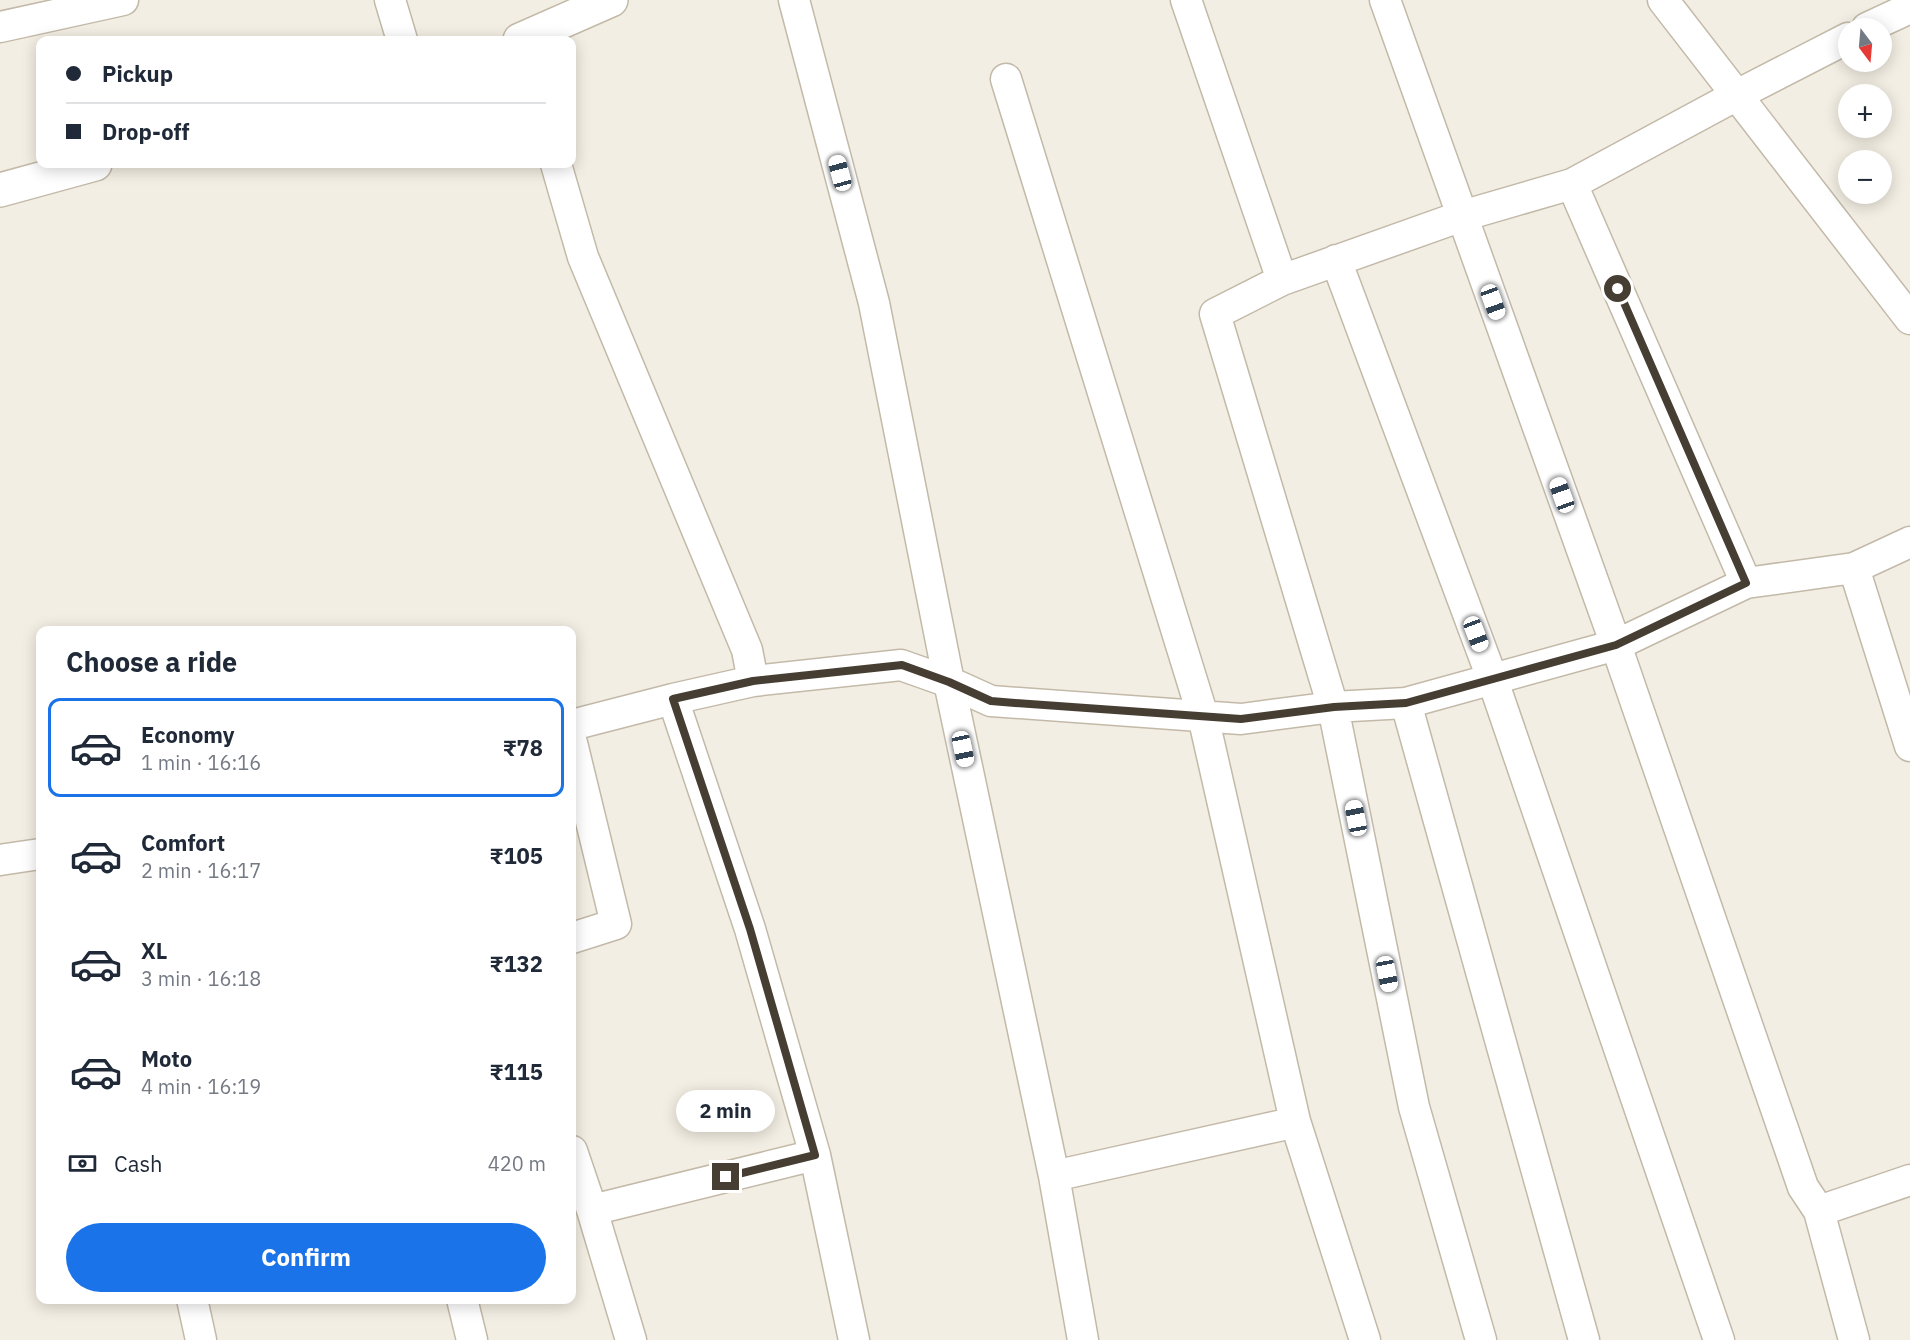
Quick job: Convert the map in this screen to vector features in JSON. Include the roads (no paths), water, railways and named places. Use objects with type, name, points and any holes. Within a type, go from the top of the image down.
[{"type":"street","points":[[0,27],[123,0]]},
{"type":"street","points":[[390,0],[401,36]]},
{"type":"street","points":[[530,36],[611,0]]},
{"type":"street","points":[[794,0],[874,303],[949,682],[1054,1176],[1083,1340]]},
{"type":"street","points":[[1186,0],[1282,280]]},
{"type":"street","points":[[1385,0],[1616,645],[1803,1187],[1819,1211],[1854,1340]]},
{"type":"street","points":[[1663,0],[1905,304]]},
{"type":"street","points":[[1883,18],[1901,7]]},
{"type":"street","points":[[1481,1340],[1414,1107],[1334,707],[1215,314],[1282,280],[1336,260],[1462,216],[1572,184],[1838,43]]},
{"type":"street","points":[[1006,79],[1203,716],[1295,1121],[1365,1340]]},
{"type":"street","points":[[0,190],[80,168]]},
{"type":"street","points":[[557,168],[583,256],[747,650],[753,681]]},
{"type":"street","points":[[1572,184],[1746,583]]},
{"type":"street","points":[[1336,260],[1492,678],[1719,1340]]},
{"type":"street","points":[[576,724],[753,681],[902,665],[949,682],[991,701],[1241,719],[1334,707],[1406,703],[1616,645],[1746,583],[1854,568],[1910,542]]},
{"type":"street","points":[[1854,568],[1910,746]]},
{"type":"street","points":[[673,699],[750,929],[815,1155],[854,1340]]},
{"type":"street","points":[[1406,703],[1584,1340]]},
{"type":"street","points":[[576,760],[616,924],[576,937]]},
{"type":"street","points":[[0,860],[36,855]]},
{"type":"street","points":[[1054,1176],[1283,1125]]},
{"type":"street","points":[[592,1210],[815,1155]]},
{"type":"street","points":[[576,1163],[631,1340]]},
{"type":"street","points":[[1819,1211],[1910,1180]]},
{"type":"street","points":[[193,1304],[201,1340]]},
{"type":"street","points":[[463,1304],[472,1340]]}]
